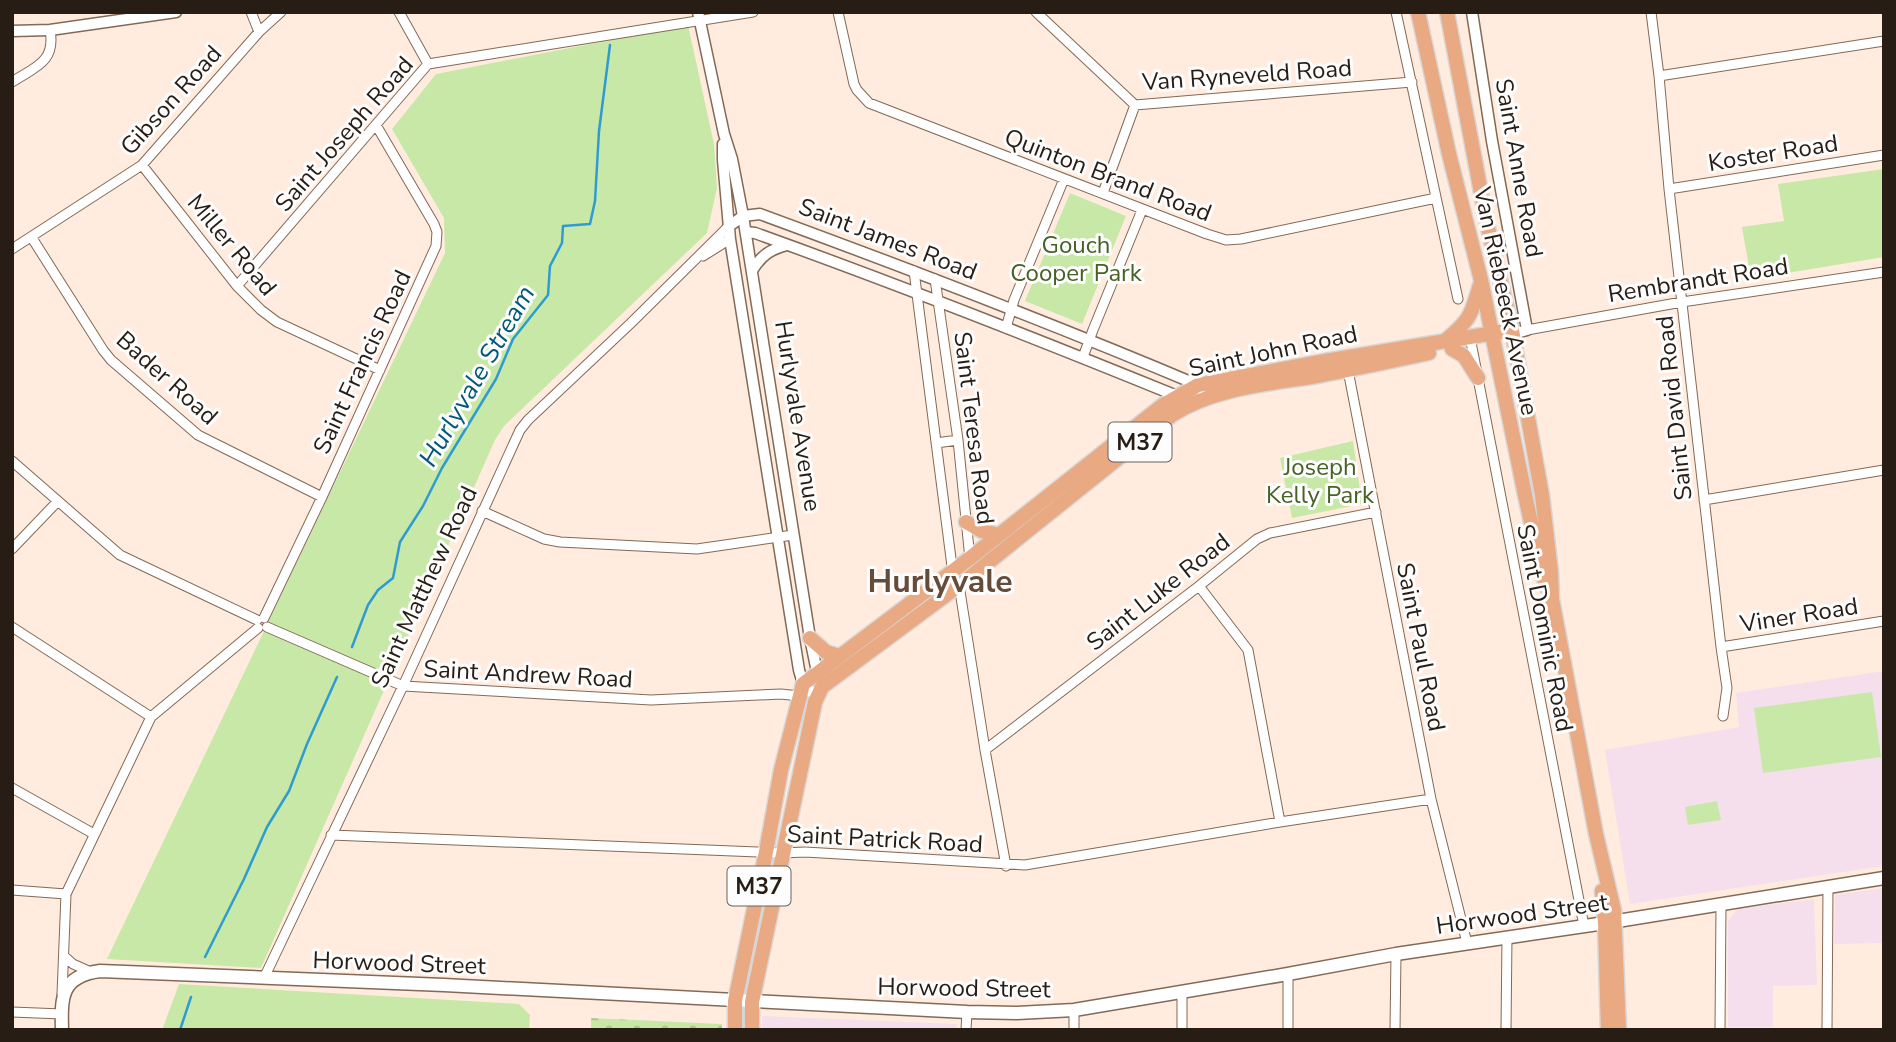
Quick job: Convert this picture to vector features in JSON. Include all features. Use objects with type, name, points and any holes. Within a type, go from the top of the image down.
[{"type":"main road","name":"Van Riebeeck Avenue","points":[[1418,12],[1449,154],[1481,280],[1542,573],[1552,599]]},
{"type":"main road","name":"Van Riebeeck Avenue","points":[[1447,12],[1486,219],[1518,332],[1542,495],[1552,599],[1611,923],[1613,993],[1619,1030]]},
{"type":"main road","points":[[1478,378],[1464,356],[1448,345],[1469,318],[1481,280]]},
{"type":"main road","name":"Saint John Road","points":[[957,582],[970,558],[1163,405],[1202,391],[1518,332]]},
{"type":"main road","name":"Saint John Road","points":[[801,690],[957,582],[1172,415],[1182,400]]},
{"type":"main road","points":[[966,522],[982,531],[999,535]]},
{"type":"main road","points":[[810,638],[826,652],[844,662],[825,695],[810,730]]},
{"type":"main road","name":"M37","points":[[752,1030],[752,1002],[817,697],[822,687],[822,677]]},
{"type":"main road","name":"Hurlyvale Avenue","points":[[735,1001],[781,770],[801,690]]},
{"type":"main road","name":"Horwood Street","points":[[91,972],[469,986],[1017,1013],[1074,1010],[1396,954],[1611,923],[1884,878]]},
{"type":"main road","points":[[62,1030],[62,999],[73,981],[91,972]]},
{"type":"main road","name":"Van Riebeeck Avenue","points":[[1608,1030],[1613,993]]},
{"type":"main road","name":"M37","points":[[735,1001],[735,1030]]},
{"type":"street","points":[[12,31],[50,30],[176,12]]},
{"type":"street","points":[[251,12],[259,32]]},
{"type":"street","name":"Gibson Road","points":[[12,249],[142,166],[259,32],[281,12]]},
{"type":"street","points":[[399,12],[428,64]]},
{"type":"street","name":"Saint Joseph Road","points":[[237,286],[428,64],[699,16],[753,12]]},
{"type":"street","name":"Quinton Brand Road","points":[[838,12],[854,84],[869,103],[1226,240],[1436,198]]},
{"type":"street","name":"Van Ryneveld Road","points":[[1036,12],[1135,105],[1412,82]]},
{"type":"street","points":[[1396,12],[1458,299]]},
{"type":"street","name":"Saint Anne Road","points":[[1472,12],[1518,332]]},
{"type":"street","name":"Saint David Road","points":[[1651,12],[1727,688],[1723,716]]},
{"type":"street","name":"Hurlyvale Avenue","points":[[699,16],[740,198],[810,638],[822,677]]},
{"type":"street","points":[[12,82],[48,57],[52,42],[50,30]]},
{"type":"street","points":[[1659,76],[1884,41]]},
{"type":"street","points":[[1103,193],[1135,105]]},
{"type":"street","name":"Saint Francis Road","points":[[262,624],[438,239],[434,224],[376,125]]},
{"type":"street","name":"Hurlyvale Avenue","points":[[724,134],[723,160],[728,227],[801,690]]},
{"type":"street","points":[[1472,144],[1492,141]]},
{"type":"street","name":"Koster Road","points":[[1669,189],[1884,155]]},
{"type":"street","name":"Miller Road","points":[[142,166],[237,286],[261,310],[277,322],[380,370]]},
{"type":"street","points":[[1006,327],[1014,300],[1064,179]]},
{"type":"street","points":[[740,198],[760,214]]},
{"type":"street","points":[[1083,358],[1142,210]]},
{"type":"street","name":"Saint James Road","points":[[743,216],[760,214],[935,279],[1090,340],[1202,391]]},
{"type":"street","name":"Saint Matthew Road","points":[[264,978],[403,686],[514,441],[528,420],[728,227],[743,216]]},
{"type":"street","name":"Saint Matthew Road","points":[[692,262],[746,232]]},
{"type":"street","name":"Saint James Road","points":[[746,232],[755,233],[1006,327],[1182,400]]},
{"type":"street","name":"Bader Road","points":[[32,238],[111,360],[198,435],[322,497]]},
{"type":"street","points":[[752,269],[767,253],[776,247],[787,245]]},
{"type":"street","name":"Saint Teresa Road","points":[[914,271],[957,582],[1006,866]]},
{"type":"street","name":"Rembrandt Road","points":[[1518,332],[1682,302],[1884,272]]},
{"type":"street","name":"Saint Teresa Road","points":[[935,279],[958,440],[970,558]]},
{"type":"street","name":"Saint Dominic Road","points":[[1471,341],[1584,926]]},
{"type":"street","name":"Saint Paul Road","points":[[1347,364],[1431,799],[1467,943]]},
{"type":"street","points":[[936,443],[958,440]]},
{"type":"street","name":"Saint Andrew Road","points":[[12,461],[125,558],[262,624],[403,686],[651,699],[780,694],[801,690]]},
{"type":"street","points":[[1704,500],[1884,470]]},
{"type":"street","points":[[12,549],[58,502]]},
{"type":"street","points":[[482,512],[544,539],[560,542],[697,549],[793,535]]},
{"type":"street","name":"Saint Luke Road","points":[[985,750],[1260,537],[1376,512]]},
{"type":"street","points":[[1199,586],[1248,650],[1280,822]]},
{"type":"street","name":"Viner Road","points":[[1721,648],[1884,621]]},
{"type":"street","points":[[62,999],[65,894],[151,718],[262,624]]},
{"type":"street","points":[[12,627],[151,718]]},
{"type":"street","points":[[801,690],[817,697]]},
{"type":"street","points":[[12,788],[94,834]]},
{"type":"street","name":"Saint Patrick Road","points":[[331,835],[805,852],[1006,866],[1031,865],[1431,799]]},
{"type":"street","points":[[1827,1030],[1828,887]]},
{"type":"street","points":[[12,890],[65,894]]},
{"type":"street","points":[[1720,1030],[1721,905]]},
{"type":"street","points":[[1506,1030],[1507,937]]},
{"type":"street","points":[[1395,1030],[1396,954]]},
{"type":"street","points":[[64,956],[73,964],[91,972]]},
{"type":"street","points":[[1288,974],[1288,1030]]},
{"type":"street","points":[[1182,991],[1182,1030]]},
{"type":"street","points":[[1074,1010],[1074,1030]]},
{"type":"street","points":[[12,1012],[62,1014]]},
{"type":"street","points":[[966,1030],[967,1012]]},
{"type":"shaded area","points":[[1884,671],[1884,866],[1630,904],[1605,750],[1739,727],[1736,693]]},
{"type":"shaded area","points":[[1884,888],[1884,943],[1834,944],[1835,895]]},
{"type":"shaded area","points":[[1814,899],[1817,985],[1773,986],[1773,1027],[1728,1027],[1728,921],[1738,909]]},
{"type":"shaded area","points":[[762,1016],[957,1024],[957,1030],[762,1030]]},
{"type":"green space","points":[[688,25],[714,144],[717,188],[707,233],[504,426],[495,440],[261,968],[107,959],[445,253],[444,218],[392,129],[436,74]]},
{"type":"green space","points":[[1884,169],[1884,257],[1751,279],[1742,227],[1784,221],[1778,184]]},
{"type":"green space","name":"Gouch Cooper Park","points":[[1070,193],[1126,216],[1082,324],[1025,301]]},
{"type":"green space","name":"Joseph Kelly Park","points":[[1353,441],[1362,504],[1292,518],[1280,458]]},
{"type":"green space","points":[[1872,692],[1881,757],[1763,773],[1754,708]]},
{"type":"green space","points":[[1717,801],[1721,820],[1688,825],[1685,807]]},
{"type":"green space","points":[[179,984],[519,1004],[530,1015],[529,1030],[162,1030]]},
{"type":"green space","points":[[591,1018],[722,1024],[722,1030],[591,1030]]},
{"type":"waterway","name":"Hurlyvale Stream","points":[[352,647],[368,605],[378,590],[393,578],[400,542],[496,379],[513,339],[548,295],[550,266],[562,243],[563,226],[590,224],[595,201],[599,131],[610,45]]},
{"type":"waterway","name":"Hurlyvale Stream","points":[[205,957],[267,827],[289,791],[337,677]]},
{"type":"waterway","points":[[180,1030],[191,997]]},
{"type":"district","name":"Hurlyvale","points":[[940,581]]}]
